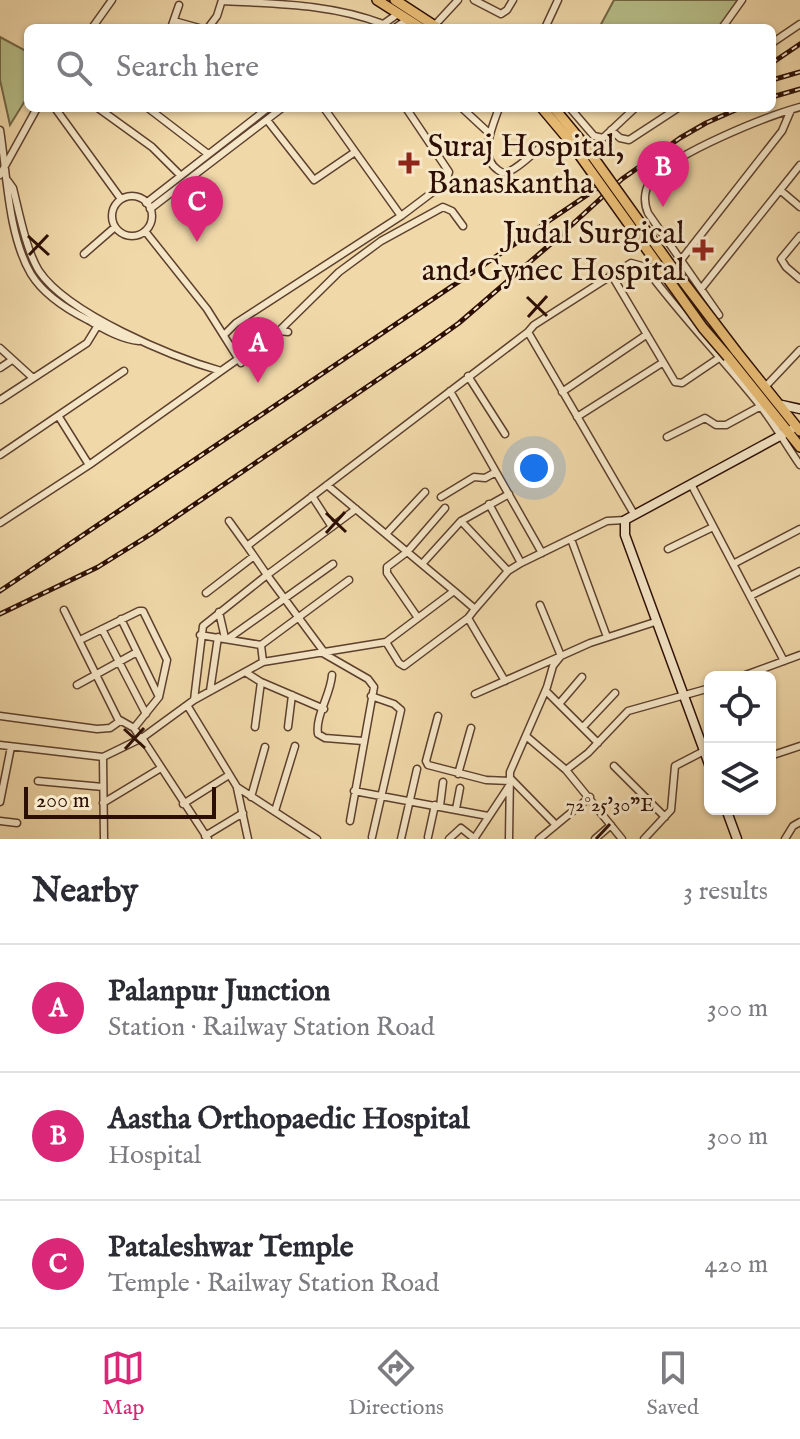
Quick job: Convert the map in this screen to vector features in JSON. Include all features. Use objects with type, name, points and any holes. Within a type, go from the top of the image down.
[{"type":"main road","points":[[377,0],[400,4],[432,24]]},
{"type":"main road","points":[[545,112],[703,328],[792,432]]},
{"type":"main road","points":[[557,112],[669,263],[728,355],[766,386],[782,405],[800,447]]},
{"type":"street","points":[[95,24],[112,0]]},
{"type":"street","points":[[438,24],[458,0]]},
{"type":"street","points":[[474,0],[486,3],[501,14],[513,0]]},
{"type":"street","points":[[547,24],[558,0]]},
{"type":"street","points":[[725,24],[742,0]]},
{"type":"street","points":[[211,24],[222,1],[300,6],[357,14],[376,24]]},
{"type":"street","points":[[382,24],[400,4]]},
{"type":"street","points":[[173,24],[179,5]]},
{"type":"street","points":[[776,40],[800,24]]},
{"type":"street","points":[[719,315],[644,206],[648,185],[673,163],[742,129],[800,107]]},
{"type":"street","points":[[681,260],[782,131],[791,110]]},
{"type":"street","points":[[0,175],[35,112]]},
{"type":"street","points":[[58,112],[121,199]]},
{"type":"street","points":[[104,112],[152,147],[180,175]]},
{"type":"street","points":[[153,112],[208,154]]},
{"type":"street","points":[[148,206],[180,175],[263,112]]},
{"type":"street","points":[[148,206],[277,112]]},
{"type":"street","points":[[327,112],[401,216]]},
{"type":"street","points":[[224,335],[236,323],[401,216],[446,182],[449,172],[409,112]]},
{"type":"street","points":[[466,112],[490,134]]},
{"type":"street","points":[[498,112],[490,134],[488,154],[492,165],[503,173],[510,171],[541,147]]},
{"type":"street","points":[[573,112],[594,136],[603,138],[631,112]]},
{"type":"street","points":[[611,130],[620,138],[629,140],[672,112]]},
{"type":"street","points":[[267,120],[314,180],[355,152]]},
{"type":"street","points":[[0,130],[16,232],[31,273],[43,289],[60,305],[122,337],[221,371]]},
{"type":"street","points":[[701,289],[800,165]]},
{"type":"street","points":[[8,181],[13,188],[36,266],[49,284],[76,306],[139,341]]},
{"type":"street","points":[[780,190],[800,207]]},
{"type":"street","points":[[136,197],[148,206],[151,220],[145,231],[127,235],[115,227],[112,212],[121,199],[136,197]]},
{"type":"street","points":[[288,332],[279,331],[339,272],[381,241],[443,207],[452,211],[463,226]]},
{"type":"street","points":[[84,254],[115,227]]},
{"type":"street","points":[[0,523],[239,361],[224,335],[145,231]]},
{"type":"street","points":[[800,236],[781,259],[800,279]]},
{"type":"street","points":[[247,546],[534,325],[631,263],[642,266],[728,355],[761,406],[792,432],[800,465]]},
{"type":"street","points":[[611,274],[662,363],[679,384],[728,355]]},
{"type":"street","points":[[0,400],[87,343],[98,325]]},
{"type":"street","points":[[528,332],[634,514]]},
{"type":"street","points":[[562,392],[646,335]]},
{"type":"street","points":[[0,348],[33,378]]},
{"type":"street","points":[[766,386],[800,350]]},
{"type":"street","points":[[0,368],[12,360]]},
{"type":"street","points":[[577,417],[662,363]]},
{"type":"street","points":[[0,455],[124,371]]},
{"type":"street","points":[[468,376],[505,434]]},
{"type":"street","points":[[450,391],[542,553]]},
{"type":"street","points":[[782,405],[800,409]]},
{"type":"street","points":[[667,437],[705,418],[716,425],[726,425],[761,406]]},
{"type":"street","points":[[59,417],[89,465]]},
{"type":"street","points":[[386,642],[404,666],[468,618],[508,571],[521,563],[607,521],[625,520],[792,432]]},
{"type":"street","points":[[441,497],[474,477],[485,478],[496,472]]},
{"type":"street","points":[[691,483],[784,661]]},
{"type":"street","points":[[327,485],[475,609]]},
{"type":"street","points":[[386,534],[425,492]]},
{"type":"street","points":[[422,564],[461,521],[509,494]]},
{"type":"street","points":[[312,496],[332,527]]},
{"type":"street","points":[[489,504],[521,563]]},
{"type":"street","points":[[418,618],[386,570],[389,564],[407,552],[445,508]]},
{"type":"street","points":[[194,700],[203,626],[356,509]]},
{"type":"street","points":[[625,520],[625,535],[704,751],[675,766],[672,805],[644,839]]},
{"type":"street","points":[[229,521],[323,652],[368,679],[374,687],[350,821]]},
{"type":"street","points":[[461,521],[508,571]]},
{"type":"street","points":[[668,549],[713,527]]},
{"type":"street","points":[[733,564],[800,529]]},
{"type":"street","points":[[571,539],[607,637]]},
{"type":"street","points":[[206,593],[254,556]]},
{"type":"street","points":[[224,638],[333,564]]},
{"type":"street","points":[[750,596],[800,571]]},
{"type":"street","points":[[200,635],[261,645],[349,580]]},
{"type":"street","points":[[0,745],[103,757],[142,739],[194,700],[263,662],[386,642],[454,591]]},
{"type":"street","points":[[540,605],[561,656]]},
{"type":"street","points":[[64,610],[120,721],[134,728],[206,838],[243,813]]},
{"type":"street","points":[[80,640],[139,611],[146,614],[167,660],[159,697],[134,728]]},
{"type":"street","points":[[210,691],[224,638],[219,612]]},
{"type":"street","points":[[468,618],[505,681]]},
{"type":"street","points":[[121,619],[159,697]]},
{"type":"street","points":[[475,694],[607,637],[655,622]]},
{"type":"street","points":[[102,629],[146,714]]},
{"type":"street","points":[[261,645],[263,662]]},
{"type":"street","points":[[77,685],[137,652]]},
{"type":"street","points":[[756,671],[800,655]]},
{"type":"street","points":[[509,839],[510,772],[546,691],[553,666],[561,656]]},
{"type":"street","points":[[245,672],[324,709]]},
{"type":"street","points":[[332,675],[317,728],[321,737],[363,741]]},
{"type":"street","points":[[559,704],[582,677]]},
{"type":"street","points":[[255,727],[261,682]]},
{"type":"street","points":[[566,770],[598,743],[628,711],[704,690]]},
{"type":"street","points":[[546,691],[598,743]]},
{"type":"street","points":[[583,727],[615,693]]},
{"type":"street","points":[[288,727],[292,695]]},
{"type":"street","points":[[371,696],[394,704],[401,710],[372,837]]},
{"type":"street","points":[[187,705],[237,787],[248,839]]},
{"type":"street","points":[[0,716],[97,729],[110,728],[120,721]]},
{"type":"street","points":[[438,716],[426,763],[458,774],[510,782],[556,825]]},
{"type":"street","points":[[458,774],[471,728]]},
{"type":"street","points":[[526,736],[566,770],[622,839]]},
{"type":"street","points":[[275,811],[295,746]]},
{"type":"street","points":[[776,754],[800,746]]},
{"type":"street","points":[[0,802],[4,765],[11,747]]},
{"type":"street","points":[[251,797],[265,747]]},
{"type":"street","points":[[103,757],[104,839]]},
{"type":"street","points":[[614,766],[665,817]]},
{"type":"street","points":[[103,803],[161,768]]},
{"type":"street","points":[[401,839],[417,769]]},
{"type":"street","points":[[183,804],[229,775]]},
{"type":"street","points":[[38,781],[103,787]]},
{"type":"street","points":[[428,837],[443,782]]},
{"type":"street","points":[[449,839],[460,828],[474,839],[510,782]]},
{"type":"street","points":[[237,787],[317,839]]},
{"type":"street","points":[[456,809],[460,788]]},
{"type":"street","points":[[354,791],[488,816]]},
{"type":"street","points":[[539,839],[590,797]]},
{"type":"street","points":[[728,815],[737,839]]},
{"type":"street","points":[[0,821],[17,823]]},
{"type":"street","points":[[785,839],[793,826],[800,822]]},
{"type":"street","points":[[595,839],[611,825]]},
{"type":"green space","points":[[614,0],[740,0],[722,24],[601,24]]},
{"type":"green space","points":[[0,37],[24,50],[24,102],[10,125],[0,80]]},
{"type":"railway","points":[[776,60],[800,44]]},
{"type":"railway","points":[[776,79],[800,72]]},
{"type":"railway","points":[[776,96],[800,89]]},
{"type":"railway","points":[[0,614],[98,567],[151,534],[424,348],[459,323],[622,179],[680,138],[731,112]]},
{"type":"railway","points":[[0,591],[602,185]]},
{"type":"place","name":"Suraj Hospital, Banaskantha","points":[[409,163]]},
{"type":"place","name":"Aastha Orthopaedic Hospital","points":[[663,207]]},
{"type":"place","name":"Pataleshwar Temple","points":[[197,242]]},
{"type":"place","name":"Judal Surgical and Gynec Hospital","points":[[703,250]]},
{"type":"place","name":"Palanpur Junction","points":[[258,383]]}]
